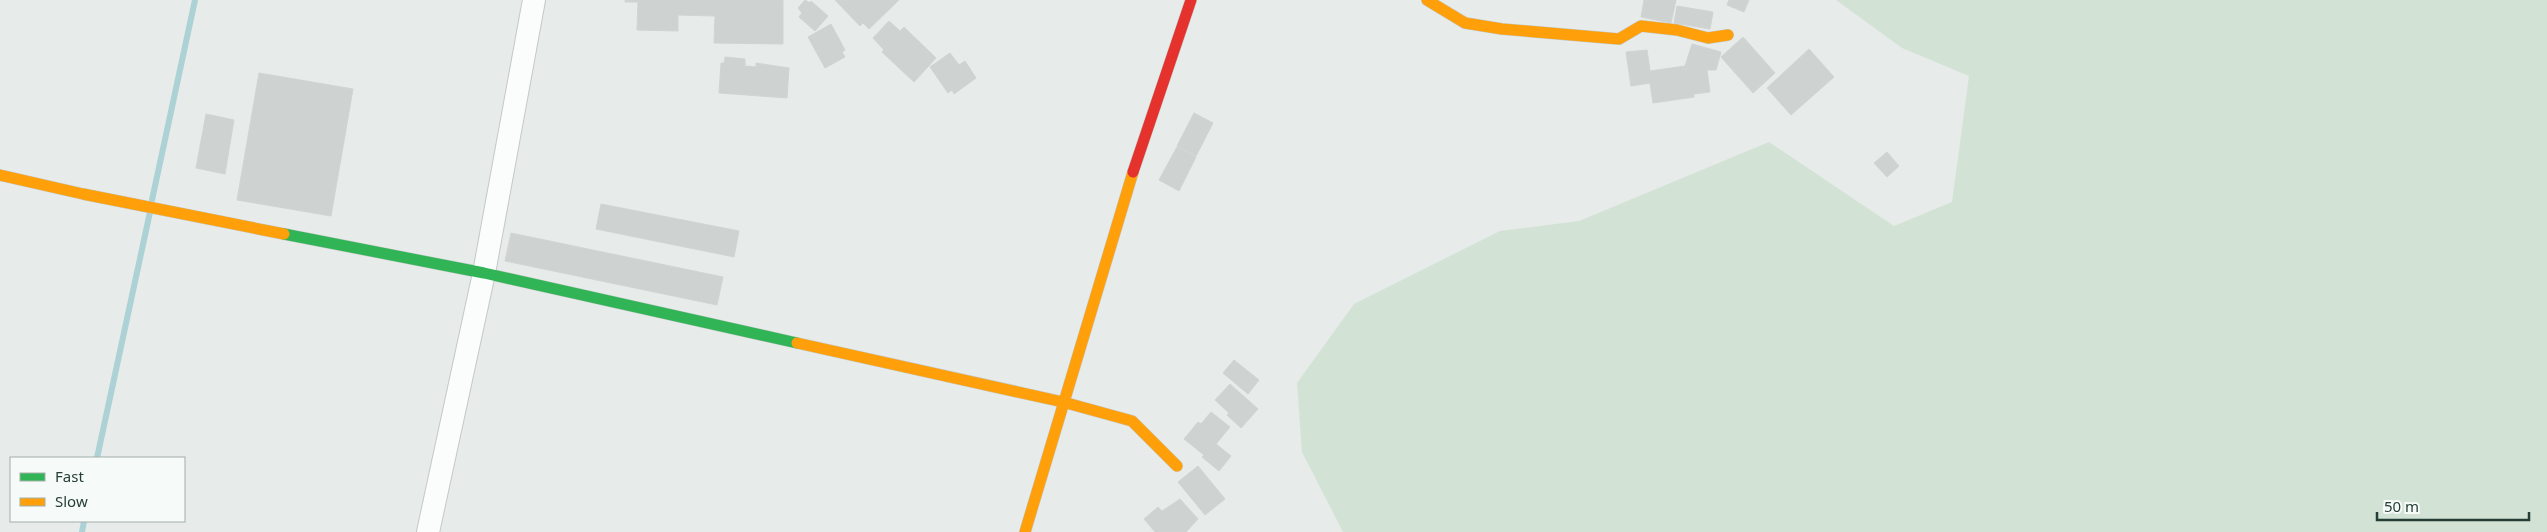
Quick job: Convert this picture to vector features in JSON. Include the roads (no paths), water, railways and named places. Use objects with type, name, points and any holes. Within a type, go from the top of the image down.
[{"type":"street","points":[[428,532],[484,273],[534,0]]},
{"type":"street","points":[[1025,532],[1062,402],[1126,194],[1191,0]]},
{"type":"street","points":[[1427,0],[1466,23],[1502,29],[1619,39],[1641,26],[1677,30],[1708,38],[1728,35]]},
{"type":"street","points":[[0,175],[184,214],[484,273],[1062,402],[1132,421],[1177,466]]},
{"type":"waterway","points":[[152,200],[195,0]]},
{"type":"waterway","points":[[97,457],[150,212]]},
{"type":"waterway","points":[[82,532],[84,522]]}]
